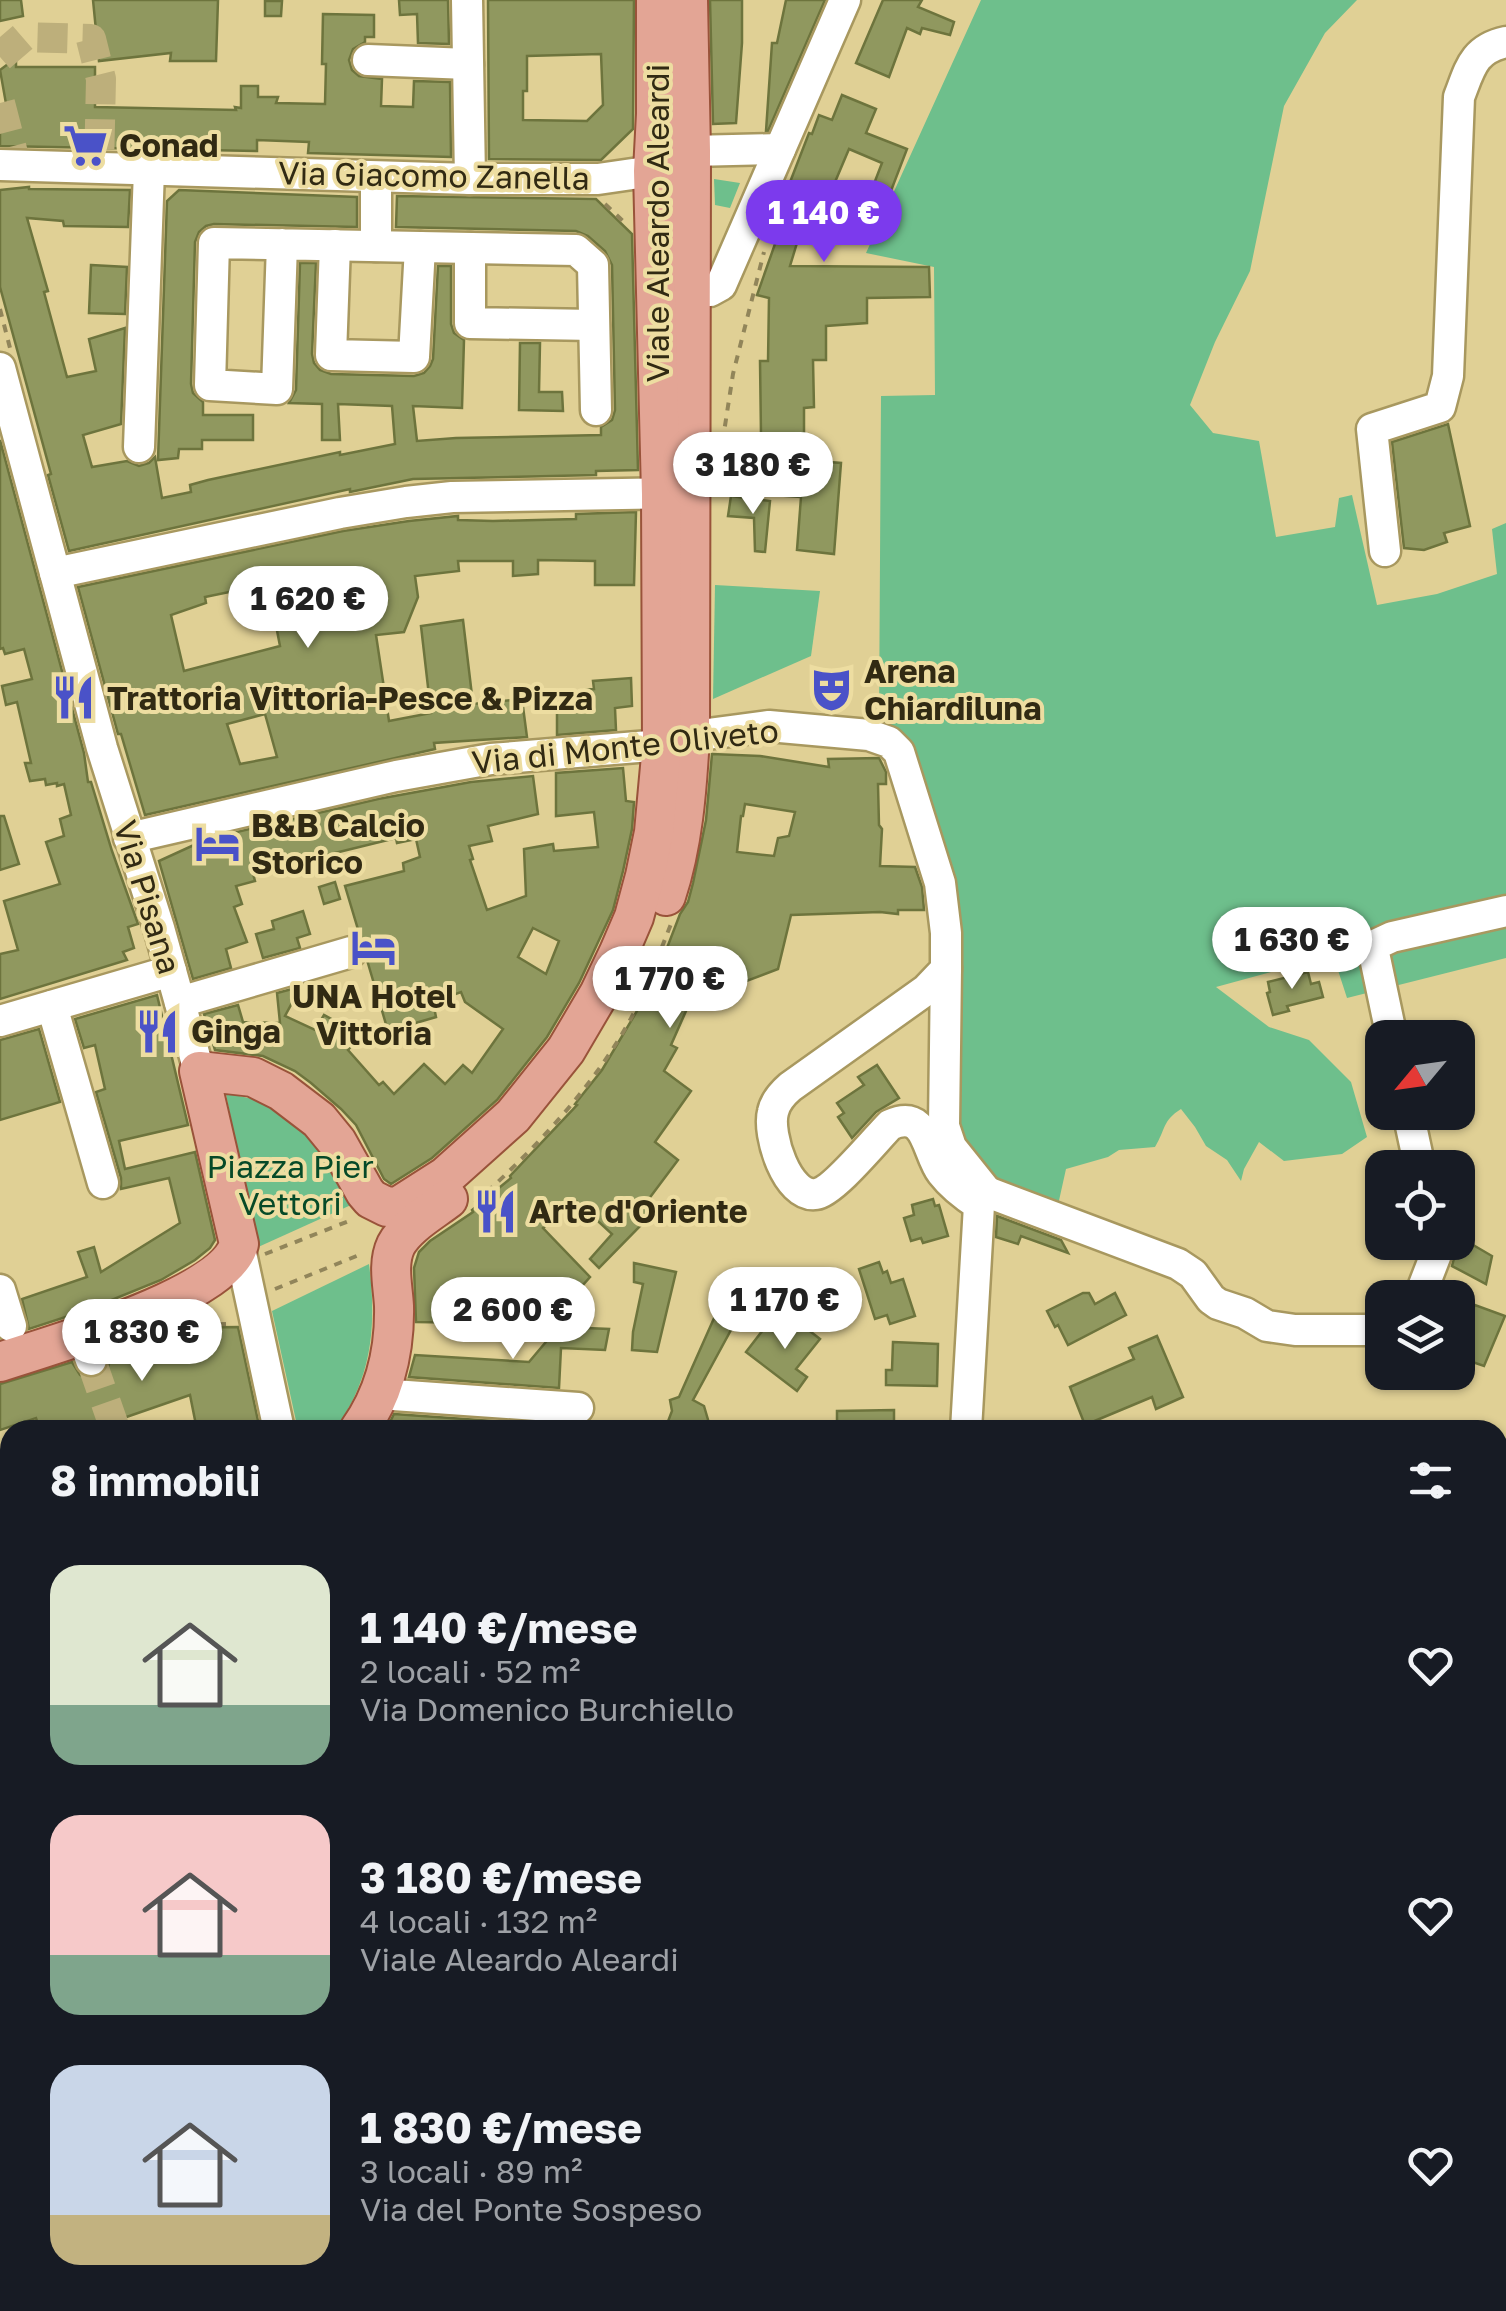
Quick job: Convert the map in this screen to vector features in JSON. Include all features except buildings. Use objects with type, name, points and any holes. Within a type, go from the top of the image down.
[{"type":"main road","name":"Viale Aleardo Aleardi","points":[[656,0],[654,153],[676,493],[676,741]]},
{"type":"main road","name":"Viale Aleardo Aleardi","points":[[676,493],[690,280],[688,0]]},
{"type":"main road","points":[[198,1072],[254,1077],[298,1102],[337,1142],[362,1205],[405,1204],[430,1188],[513,1116],[566,1050],[599,994],[634,917],[676,741]]},
{"type":"main road","points":[[365,1420],[386,1376],[393,1339],[394,1303],[381,1263],[410,1229],[485,1170],[530,1125],[587,1055],[646,949],[670,885],[680,840],[687,788],[676,741]]},
{"type":"main road","name":"Via Pisana","points":[[198,1072],[247,1251]]},
{"type":"main road","points":[[12,1346],[86,1347],[178,1297],[247,1251]]},
{"type":"street","points":[[467,0],[470,178]]},
{"type":"street","points":[[690,280],[706,290],[721,285],[845,0]]},
{"type":"street","points":[[1385,551],[1372,429],[1440,407],[1448,376],[1458,97],[1474,58],[1495,44],[1506,42]]},
{"type":"street","points":[[368,60],[468,64]]},
{"type":"street","points":[[690,225],[654,153],[674,147],[691,151],[780,148]]},
{"type":"street","name":"Via Giacomo Zanella","points":[[0,165],[376,177],[598,179],[654,153]]},
{"type":"street","points":[[139,447],[148,170]]},
{"type":"street","points":[[376,177],[376,246]]},
{"type":"street","points":[[282,244],[277,389],[210,385],[214,243],[420,246],[576,250],[592,265],[596,410]]},
{"type":"street","points":[[335,245],[332,355],[397,357],[414,357],[420,246]]},
{"type":"street","points":[[470,248],[470,322],[594,325]]},
{"type":"street","name":"Via Pisana","points":[[0,368],[102,748],[172,971],[198,1072]]},
{"type":"street","points":[[55,573],[340,513],[452,496],[676,493]]},
{"type":"street","name":"Via di Monte Oliveto","points":[[129,838],[396,776],[492,759],[676,741],[770,726],[870,735],[889,742],[899,752],[940,883],[946,932],[944,1126],[951,1147],[983,1198]]},
{"type":"street","points":[[1388,1020],[1374,953],[1376,944],[1506,910]]},
{"type":"street","points":[[180,1002],[351,952]]},
{"type":"street","name":"Via di Monte Oliveto","points":[[946,969],[926,990],[790,1087],[774,1108],[771,1127],[777,1149],[790,1179],[801,1190],[813,1194],[828,1189],[890,1126],[904,1120],[919,1126],[938,1168],[959,1191],[1178,1264],[1193,1274],[1218,1304],[1245,1312],[1267,1326],[1365,1330]]},
{"type":"street","points":[[0,1021],[172,971]]},
{"type":"street","points":[[52,1006],[103,1182]]},
{"type":"street","points":[[967,1420],[983,1198]]},
{"type":"street","points":[[362,1205],[382,1235],[381,1263]]},
{"type":"street","name":"Via Pisana","points":[[247,1251],[277,1420]]},
{"type":"street","points":[[0,1290],[12,1346]]},
{"type":"street","points":[[379,1394],[578,1408]]},
{"type":"path","points":[[719,466],[733,374],[767,240]]},
{"type":"path","points":[[247,1251],[362,1205]]},
{"type":"path","points":[[266,1292],[368,1252],[381,1263]]},
{"type":"path","points":[[174,1325],[240,1324]]},
{"type":"green space","points":[[981,0],[1357,0],[1325,33],[1284,106],[1250,271],[1190,405],[1213,433],[1259,441],[1276,537],[1335,527],[1339,498],[1352,495],[1377,605],[1437,594],[1497,574],[1492,529],[1506,523],[1506,958],[1347,998],[1333,955],[1216,987],[1269,1027],[1309,1040],[1351,1082],[1367,1137],[1342,1154],[1284,1161],[1259,1142],[1241,1181],[1227,1160],[1206,1146],[1181,1109],[1167,1122],[1155,1147],[1119,1150],[1066,1169],[1056,1214],[1000,1193],[958,1146],[951,1092],[960,916],[943,851],[897,733],[879,722],[881,396],[935,395],[934,267],[866,253]]},
{"type":"green space","points":[[714,179],[740,183],[730,208],[715,205]]},
{"type":"green space","points":[[715,585],[820,591],[811,656],[713,699]]},
{"type":"green space","name":"Piazza Pier Vettori","points":[[226,1094],[269,1106],[304,1131],[330,1165],[351,1205],[256,1248]]},
{"type":"green space","name":"Piazza Pier Vettori","points":[[369,1264],[369,1351],[357,1392],[341,1420],[296,1420],[272,1311]]},
{"type":"tunnel","points":[[0,57],[23,37],[91,39],[101,79],[99,168]]},
{"type":"tunnel","points":[[0,103],[16,165]]},
{"type":"tunnel","points":[[91,1360],[112,1420]]},
{"type":"place","name":"Conad","points":[[86,145]]},
{"type":"place","name":"Arena Chiardiluna","points":[[831,689]]},
{"type":"place","name":"Trattoria Vittoria-Pesce & Pizza","points":[[74,698]]},
{"type":"place","name":"B&B Calcio Storico","points":[[218,843]]},
{"type":"place","name":"UNA Hotel Vittoria","points":[[374,948]]},
{"type":"place","name":"Ginga","points":[[158,1031]]},
{"type":"place","name":"Arte d'Oriente","points":[[496,1211]]}]
